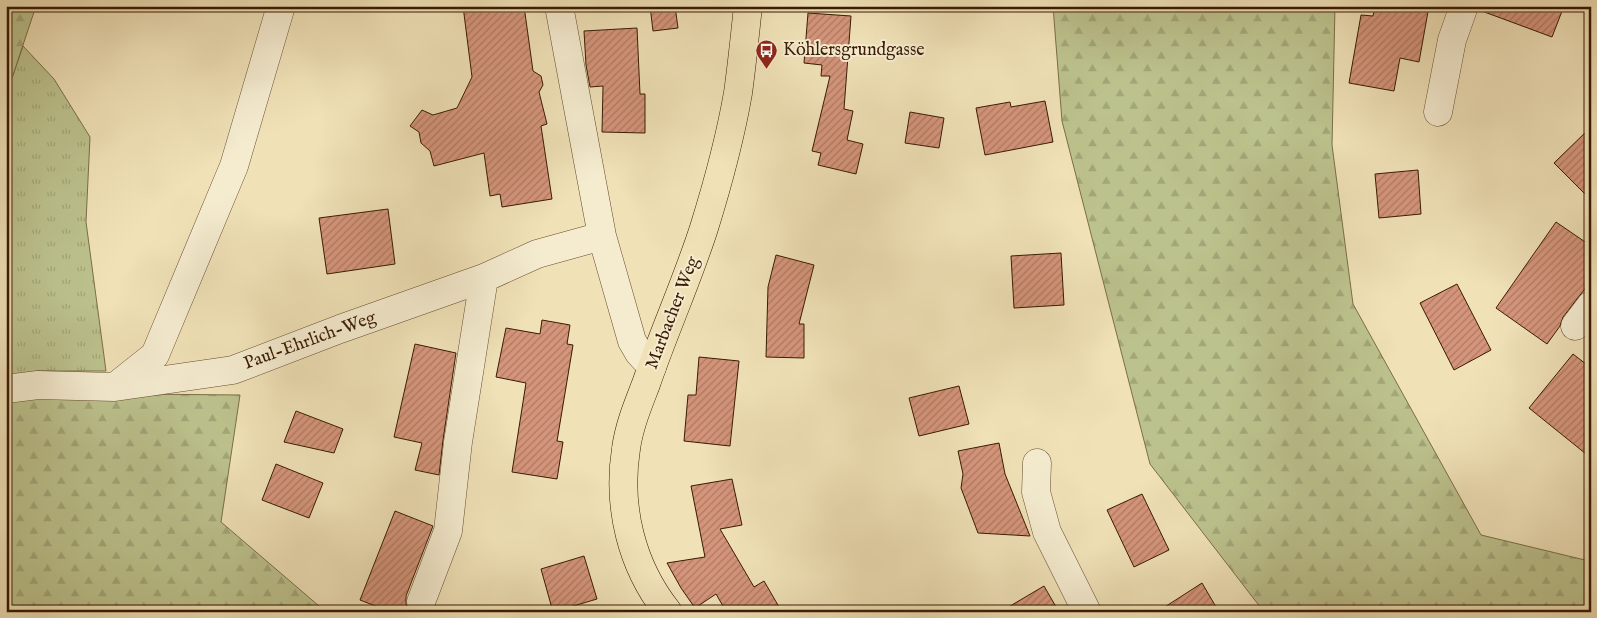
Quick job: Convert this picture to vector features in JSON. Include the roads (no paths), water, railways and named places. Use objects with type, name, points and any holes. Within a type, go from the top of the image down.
[{"type":"main road","name":"Marbacher Weg","points":[[668,612],[642,571],[630,537],[624,505],[626,448],[632,424],[652,367],[695,256],[718,183],[738,92],[748,6]]},
{"type":"street","points":[[115,387],[155,355],[234,166],[281,6]]},
{"type":"street","points":[[559,6],[602,236],[632,341],[639,353],[652,367]]},
{"type":"street","points":[[1438,112],[1452,40],[1464,6]]},
{"type":"street","name":"Paul-Ehrlich-Weg","points":[[6,389],[38,384],[115,387],[233,370],[340,329],[484,278],[537,254],[602,236]]},
{"type":"street","points":[[421,602],[448,531],[458,442],[484,278]]},
{"type":"street","points":[[1037,463],[1036,492],[1047,532],[1087,612]]},
{"type":"place","name":"Köhlersgrundgasse","points":[[767,69]]}]
